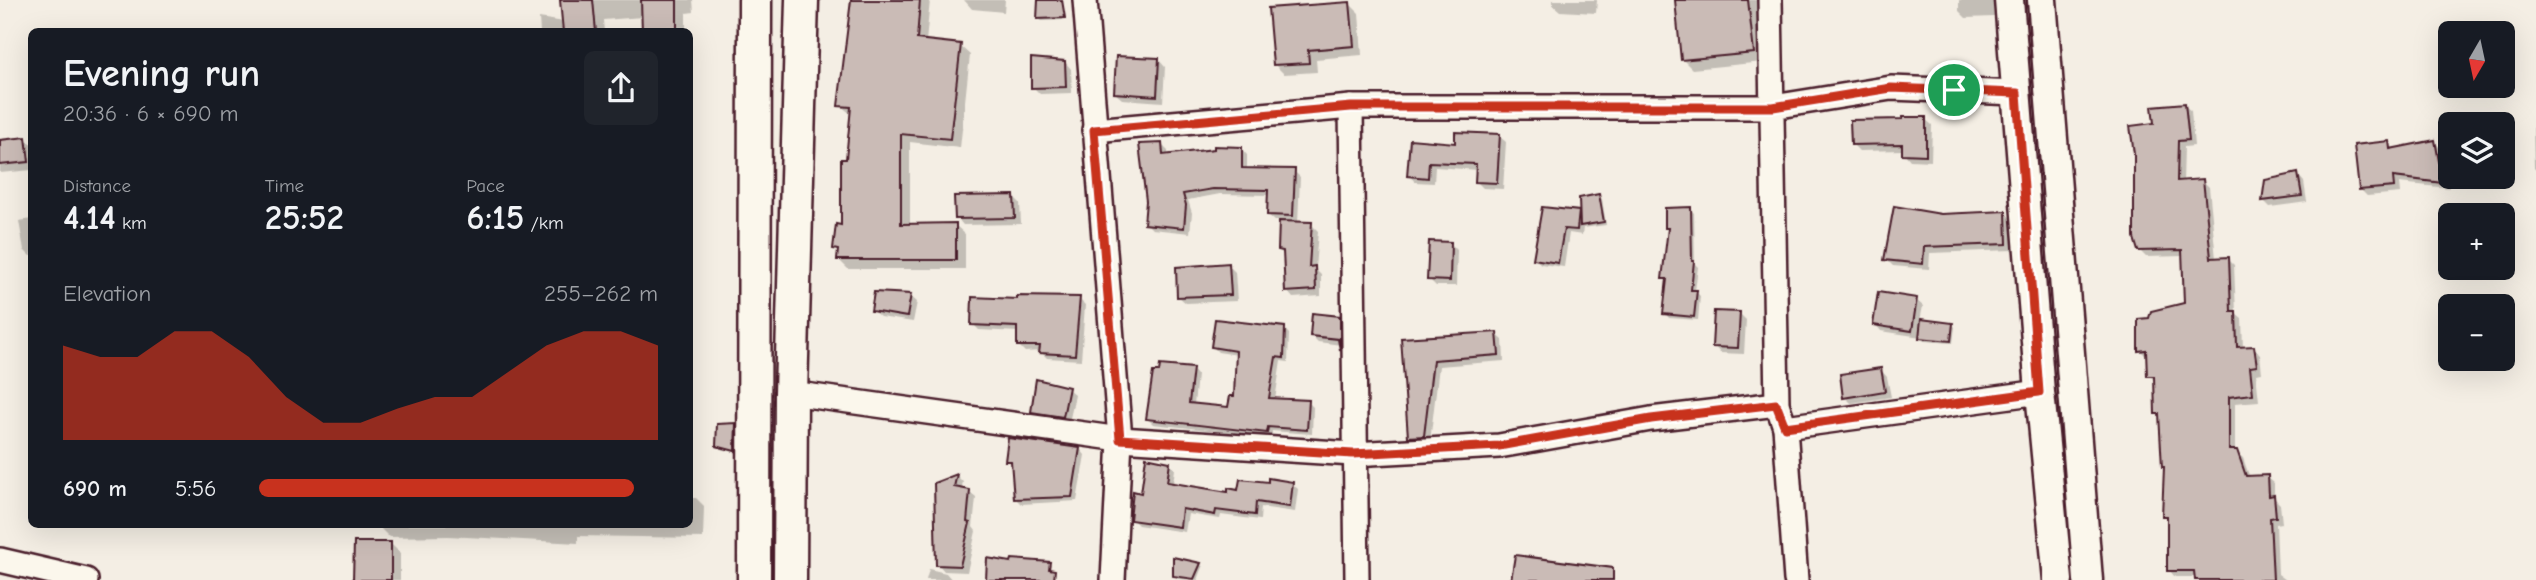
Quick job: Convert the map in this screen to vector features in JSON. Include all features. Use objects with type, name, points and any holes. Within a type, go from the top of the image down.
[{"type":"main road","points":[[754,580],[755,0]]},
{"type":"main road","points":[[790,580],[791,393],[802,0]]},
{"type":"street","points":[[1085,0],[1120,439],[1113,580]]},
{"type":"street","points":[[1770,0],[1776,404],[1785,427],[1796,580]]},
{"type":"street","points":[[2010,0],[2039,392],[2058,580]]},
{"type":"street","points":[[2042,0],[2088,580]]},
{"type":"street","points":[[1094,130],[1351,107],[1773,107],[1891,88],[2017,93]]},
{"type":"street","points":[[1351,107],[1353,454],[1357,580]]},
{"type":"street","points":[[1785,427],[2039,392]]},
{"type":"street","points":[[791,393],[1120,439],[1353,454],[1499,446],[1651,419],[1776,404]]},
{"type":"street","points":[[0,560],[86,580]]},
{"type":"building","points":[[560,0],[593,0],[596,28],[563,28]]},
{"type":"building","points":[[641,0],[677,0],[677,28],[642,28]]},
{"type":"building","points":[[851,0],[920,0],[917,39],[961,44],[950,139],[901,134],[901,224],[956,223],[956,260],[837,260],[838,250],[833,249],[836,224],[841,225],[841,159],[846,159],[851,107],[838,106]]},
{"type":"building","points":[[1038,0],[1062,0],[1065,18],[1037,19]]},
{"type":"building","points":[[1675,0],[1748,0],[1754,53],[1681,60]]},
{"type":"building","points":[[1350,2],[1354,46],[1308,50],[1309,63],[1273,65],[1268,8]]},
{"type":"building","points":[[1116,56],[1159,58],[1157,96],[1114,93]]},
{"type":"building","points":[[1031,58],[1065,61],[1066,87],[1031,88]]},
{"type":"building","points":[[2185,103],[2189,140],[2178,141],[2177,181],[2203,179],[2211,258],[2229,257],[2231,311],[2236,311],[2237,347],[2254,346],[2257,366],[2250,367],[2253,394],[2229,397],[2229,450],[2237,450],[2246,476],[2268,475],[2269,496],[2274,495],[2276,517],[2270,518],[2273,580],[2195,580],[2194,571],[2167,571],[2167,516],[2162,516],[2164,467],[2159,414],[2155,414],[2154,376],[2147,376],[2146,350],[2138,351],[2138,319],[2149,318],[2151,311],[2184,303],[2182,250],[2138,251],[2134,238],[2134,154],[2130,126],[2154,123],[2152,106]]},
{"type":"building","points":[[1926,117],[1926,155],[1902,154],[1902,144],[1851,145],[1850,120]]},
{"type":"building","points":[[1455,132],[1500,134],[1497,183],[1475,182],[1476,164],[1429,162],[1428,178],[1407,176],[1410,139],[1455,143]]},
{"type":"building","points":[[26,137],[28,162],[0,165],[0,140]]},
{"type":"building","points":[[2435,140],[2438,182],[2393,177],[2394,187],[2359,190],[2354,145],[2389,141],[2390,149]]},
{"type":"building","points":[[1162,143],[1163,155],[1214,149],[1214,146],[1242,147],[1242,168],[1295,169],[1293,216],[1267,215],[1268,190],[1213,189],[1183,194],[1186,205],[1184,228],[1144,224],[1146,201],[1139,144]]},
{"type":"building","points":[[2298,173],[2302,196],[2262,201],[2265,180]]},
{"type":"building","points":[[1599,194],[1604,222],[1580,226],[1579,198]]},
{"type":"building","points":[[1014,195],[1015,218],[955,219],[954,196]]},
{"type":"building","points":[[1894,206],[1941,214],[2006,211],[2007,244],[1924,247],[1923,264],[1884,260]]},
{"type":"building","points":[[1542,207],[1579,211],[1577,230],[1564,229],[1558,263],[1533,259]]},
{"type":"building","points":[[1691,207],[1694,261],[1691,290],[1697,290],[1694,317],[1663,314],[1667,279],[1662,279],[1668,228],[1665,228],[1665,208]]},
{"type":"building","points":[[1279,221],[1312,222],[1309,267],[1315,266],[1316,290],[1285,292],[1283,251],[1278,250]]},
{"type":"building","points":[[1429,241],[1451,242],[1450,281],[1427,280]]},
{"type":"building","points":[[1229,263],[1231,295],[1177,297],[1176,267]]},
{"type":"building","points":[[874,292],[911,294],[907,317],[871,311]]},
{"type":"building","points":[[1878,292],[1917,298],[1912,331],[1873,325]]},
{"type":"building","points":[[1017,296],[1080,297],[1075,355],[1039,353],[1040,346],[1017,346],[1017,327],[971,325],[972,297],[1017,299]]},
{"type":"building","points":[[1714,311],[1740,312],[1738,348],[1712,347]]},
{"type":"building","points":[[1312,313],[1340,316],[1340,350],[1338,339],[1310,336]]},
{"type":"building","points":[[1215,319],[1285,327],[1284,358],[1276,357],[1269,398],[1309,400],[1307,430],[1268,427],[1267,433],[1146,419],[1153,372],[1159,372],[1160,365],[1193,368],[1189,403],[1228,407],[1230,396],[1234,396],[1236,351],[1211,347]]},
{"type":"building","points":[[1921,319],[1953,323],[1951,341],[1919,338]]},
{"type":"building","points":[[1497,332],[1499,355],[1433,360],[1424,436],[1408,437],[1401,338]]},
{"type":"building","points":[[1881,368],[1885,391],[1843,398],[1840,374]]},
{"type":"building","points":[[1036,379],[1069,387],[1063,417],[1031,412]]},
{"type":"building","points":[[736,423],[735,451],[716,446],[717,424]]},
{"type":"building","points":[[1008,438],[1080,448],[1072,497],[1014,499],[1011,461],[1005,461]]},
{"type":"building","points":[[1146,457],[1170,462],[1167,482],[1228,492],[1228,488],[1238,490],[1240,479],[1268,482],[1268,478],[1293,482],[1290,507],[1256,502],[1255,515],[1216,510],[1215,515],[1182,509],[1180,527],[1130,520],[1133,491],[1141,493]]},
{"type":"building","points":[[957,474],[954,487],[970,490],[967,522],[970,523],[960,566],[936,565],[934,483]]},
{"type":"building","points":[[354,542],[391,542],[391,580],[353,580]]},
{"type":"building","points":[[1515,555],[1613,568],[1613,580],[1511,580]]},
{"type":"building","points":[[1173,557],[1201,563],[1194,579],[1173,576]]},
{"type":"building","points":[[987,558],[1011,562],[1012,559],[1050,562],[1049,569],[1055,570],[1054,580],[986,580]]},
{"type":"route","points":[[1891,88],[1954,90],[2017,93],[2039,392],[1785,427],[1776,404],[1651,419],[1499,446],[1353,454],[1120,439],[1094,130],[1351,107],[1773,107],[1891,88]]}]
